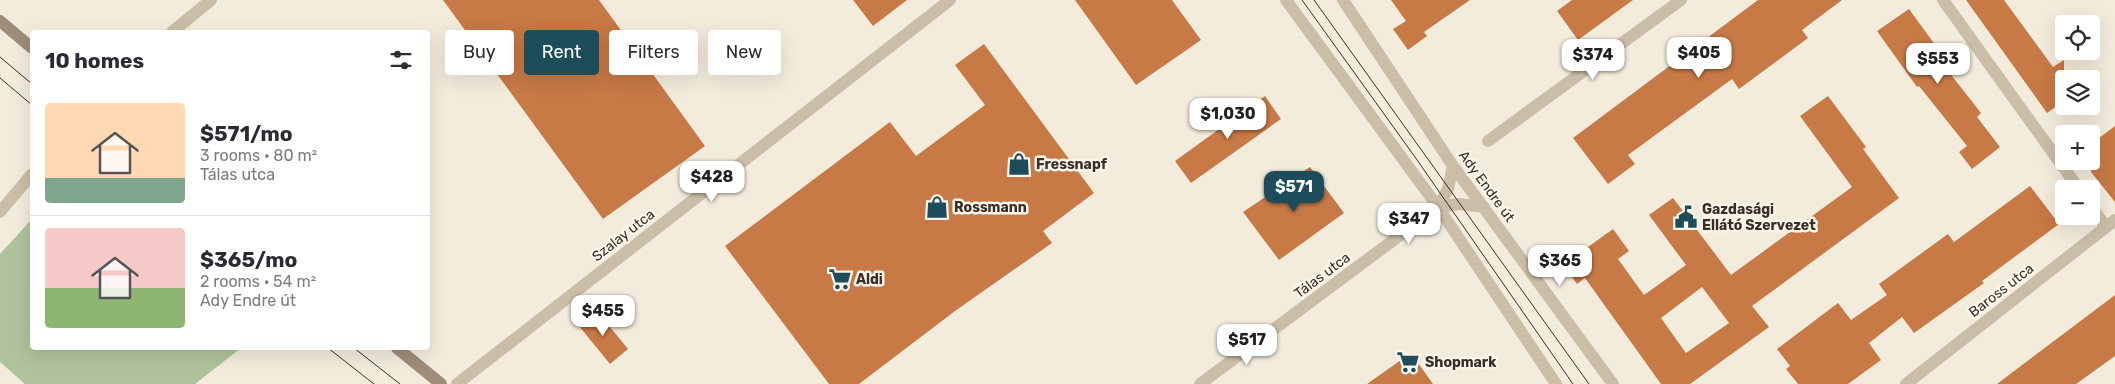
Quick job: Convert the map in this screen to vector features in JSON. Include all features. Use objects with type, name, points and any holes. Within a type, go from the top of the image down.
[{"type":"main road","points":[[0,21],[30,46]]},
{"type":"main road","points":[[399,350],[440,384]]},
{"type":"street","points":[[174,30],[211,0]]},
{"type":"street","name":"Szalay utca","points":[[457,384],[950,0]]},
{"type":"street","points":[[1286,0],[1438,208],[1556,384]]},
{"type":"street","name":"Ady Endre út","points":[[1343,0],[1453,166],[1614,384]]},
{"type":"street","points":[[1488,141],[1681,0]]},
{"type":"street","points":[[1943,0],[2072,180]]},
{"type":"street","name":"Tálas utca","points":[[1438,208],[1448,189],[1453,166]]},
{"type":"street","points":[[0,212],[30,176]]},
{"type":"street","name":"Tálas utca","points":[[1200,384],[1438,208],[1459,204],[1484,207]]},
{"type":"street","points":[[2100,214],[2110,223]]},
{"type":"street","name":"Baross utca","points":[[1906,384],[2110,223]]},
{"type":"green space","points":[[30,221],[30,350],[238,350],[195,384],[25,384],[0,362],[0,254]]},
{"type":"building","points":[[443,0],[599,0],[621,30],[609,30],[609,75],[653,75],[705,146],[603,219],[498,75],[514,75],[514,30],[465,30]]},
{"type":"building","points":[[853,0],[907,0],[873,26]]},
{"type":"building","points":[[1075,0],[1172,0],[1201,40],[1136,85]]},
{"type":"building","points":[[1391,0],[1470,0],[1424,32],[1427,36],[1408,50],[1393,29],[1406,21]]},
{"type":"building","points":[[1572,0],[1633,0],[1578,40],[1557,11]]},
{"type":"building","points":[[1758,0],[1842,0],[1802,30],[1808,38],[1739,89],[1732,79],[1628,155],[1635,164],[1608,184],[1573,138]]},
{"type":"building","points":[[1966,0],[2004,0],[2053,67],[2064,60],[2064,70],[2055,70],[2055,107],[2047,113]]},
{"type":"building","points":[[1909,9],[1949,64],[1945,67],[1981,113],[1977,117],[2000,147],[1972,169],[1959,152],[1967,146],[1919,86],[1917,87],[1877,31]]},
{"type":"building","points":[[984,44],[1094,193],[1043,231],[1052,243],[955,311],[859,384],[829,384],[725,246],[890,122],[916,156],[985,105],[955,65]]},
{"type":"building","points":[[1265,96],[1281,119],[1191,183],[1175,161]]},
{"type":"building","points":[[1828,96],[1866,147],[1863,149],[1899,198],[1752,306],[1769,327],[1690,384],[1661,384],[1585,278],[1577,284],[1563,265],[1613,229],[1629,251],[1618,259],[1644,295],[1686,265],[1649,215],[1673,198],[1731,275],[1852,187],[1800,116]],"holes":[[[1702,287],[1729,323],[1686,353],[1661,318]]]},
{"type":"building","points":[[2115,126],[2115,202],[2100,183],[2100,180],[2097,180],[2091,172],[2091,170],[2100,170],[2100,137]]},
{"type":"building","points":[[1310,167],[1344,213],[1279,260],[1243,212]]},
{"type":"building","points":[[2030,186],[2055,219],[2055,225],[2058,225],[1982,281],[1984,283],[1914,333],[1902,317],[1869,343],[1881,360],[1848,384],[1798,384],[1786,369],[1790,366],[1777,349],[1838,303],[1851,320],[1887,295],[1879,284],[1948,234],[1954,242]]},
{"type":"building","points":[[2115,295],[2115,356],[2076,384],[1997,384]]},
{"type":"building","points":[[597,311],[628,349],[610,364],[579,326]]},
{"type":"building","name":"Shopmark","points":[[1411,353],[1433,384],[1367,384]]},
{"type":"tram line","points":[[1302,0],[1415,157],[1573,384]]},
{"type":"tram line","points":[[1314,0],[1589,384]]},
{"type":"tram line","points":[[0,57],[30,82]]},
{"type":"tram line","points":[[0,78],[30,103]]},
{"type":"tram line","points":[[331,350],[374,384]]},
{"type":"tram line","points":[[357,350],[400,384]]},
{"type":"place","name":"Fressnapf","points":[[1019,164]]},
{"type":"place","name":"Rossmann","points":[[937,207]]},
{"type":"place","name":"Gazdasági Ellátó Szervezet","points":[[1686,217]]},
{"type":"place","name":"Aldi","points":[[840,279]]},
{"type":"place","name":"Shopmark","points":[[1408,362]]}]
